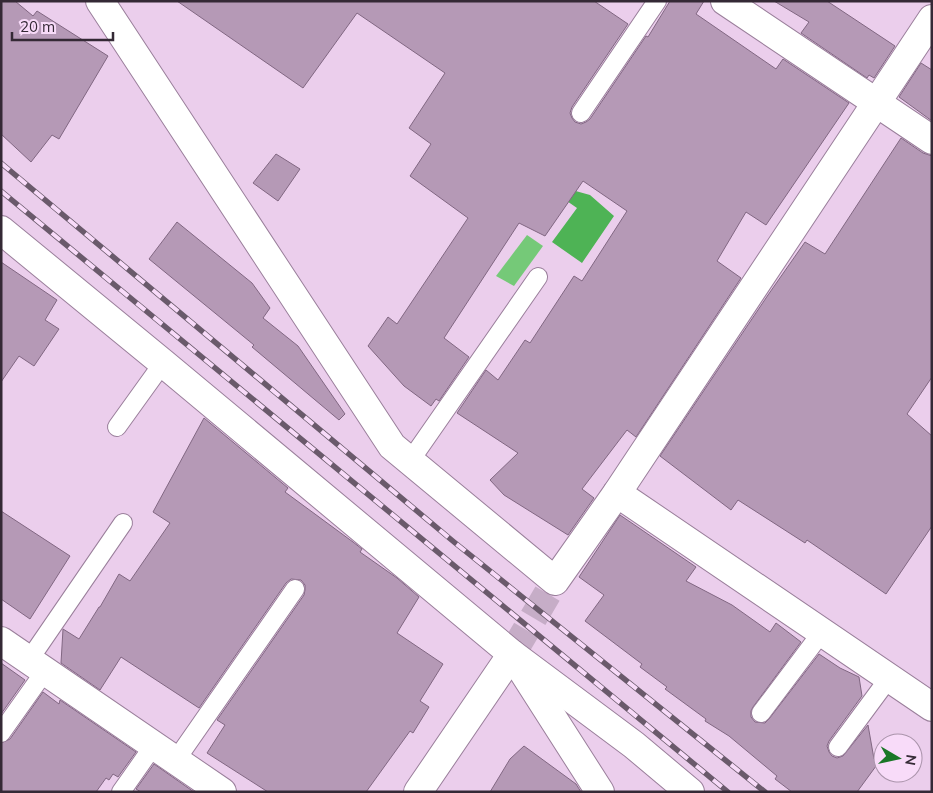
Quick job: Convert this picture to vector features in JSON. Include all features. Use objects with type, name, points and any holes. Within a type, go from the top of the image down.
[{"type":"street","points":[[100,1],[392,446],[556,582],[932,19]]},
{"type":"street","points":[[725,1],[932,140]]},
{"type":"street","points":[[1,230],[512,654],[634,745],[690,792]]},
{"type":"street","points":[[617,493],[932,707]]},
{"type":"street","points":[[1,641],[222,792]]},
{"type":"street","points":[[418,792],[512,654]]},
{"type":"street","points":[[512,654],[600,792]]},
{"type":"lane","points":[[580,113],[657,1]]},
{"type":"lane","points":[[410,460],[538,277]]},
{"type":"lane","points":[[117,427],[163,363]]},
{"type":"lane","points":[[1,733],[37,666],[123,523]]},
{"type":"lane","points":[[176,760],[295,589]]},
{"type":"lane","points":[[761,713],[822,632]]},
{"type":"lane","points":[[838,747],[888,678]]},
{"type":"lane","points":[[121,792],[154,745]]},
{"type":"green space","points":[[572,190],[590,195],[614,216],[582,263],[552,242],[577,208],[564,199]]},
{"type":"green space","points":[[527,235],[543,246],[514,286],[496,276]]},
{"type":"building","points":[[1,1],[15,1],[33,16],[37,11],[108,56],[59,139],[52,135],[31,162],[1,134]]},
{"type":"building","points":[[177,1],[594,1],[628,24],[572,107],[570,113],[572,118],[575,122],[581,124],[590,119],[646,36],[648,37],[670,1],[704,1],[696,14],[776,69],[783,59],[849,103],[766,225],[746,212],[717,261],[741,278],[636,437],[627,430],[582,489],[594,498],[568,535],[504,495],[490,480],[518,453],[457,413],[486,370],[498,380],[525,340],[530,343],[574,276],[582,281],[627,211],[583,181],[545,236],[519,223],[444,338],[469,357],[439,401],[436,399],[431,406],[404,386],[368,346],[388,317],[397,324],[468,218],[410,176],[431,144],[409,128],[445,73],[357,13],[303,88]]},
{"type":"building","points":[[774,1],[827,1],[895,46],[874,78],[869,75],[867,78],[801,33],[809,22]]},
{"type":"building","points":[[921,63],[932,70],[932,121],[899,97]]},
{"type":"building","points":[[901,138],[923,153],[932,156],[932,377],[907,414],[932,436],[932,526],[886,594],[807,540],[805,543],[738,500],[731,510],[660,456],[805,242],[825,254]]},
{"type":"building","points":[[276,154],[300,169],[278,201],[253,183]]},
{"type":"building","points":[[177,222],[252,283],[270,308],[263,318],[298,346],[345,414],[339,420],[252,347],[254,345],[149,259]]},
{"type":"building","points":[[1,262],[57,300],[45,320],[59,329],[34,366],[19,356],[1,382]]},
{"type":"building","points":[[204,418],[288,488],[285,492],[362,549],[360,552],[397,578],[419,597],[397,633],[443,664],[420,701],[429,707],[413,733],[410,731],[366,792],[268,792],[207,753],[225,725],[217,720],[304,595],[305,585],[301,580],[291,579],[286,583],[199,708],[121,657],[100,690],[61,663],[63,629],[79,639],[119,574],[130,581],[170,523],[153,512]]},
{"type":"building","points":[[1,511],[70,556],[30,619],[1,599]]},
{"type":"building","points":[[620,515],[696,567],[686,581],[732,605],[770,632],[776,623],[801,642],[753,707],[751,717],[755,722],[765,723],[769,719],[819,654],[840,668],[859,677],[862,696],[827,746],[832,756],[837,758],[843,756],[868,725],[873,753],[873,770],[857,792],[792,792],[775,779],[777,776],[729,736],[705,721],[706,719],[665,689],[667,687],[640,667],[642,664],[585,621],[604,595],[579,577]]},
{"type":"building","points":[[1,663],[25,680],[1,714]]},
{"type":"building","points":[[43,692],[59,704],[60,700],[136,752],[118,777],[113,774],[109,780],[106,778],[96,792],[1,792],[1,743],[10,739]]},
{"type":"building","points":[[524,746],[576,784],[581,792],[490,792],[510,759]]},
{"type":"building","points":[[154,764],[194,792],[141,792],[136,789]]},
{"type":"tunnel","points":[[512,654],[555,581]]},
{"type":"railway","points":[[1,163],[454,542],[765,792]]},
{"type":"railway","points":[[1,191],[728,792]]}]
